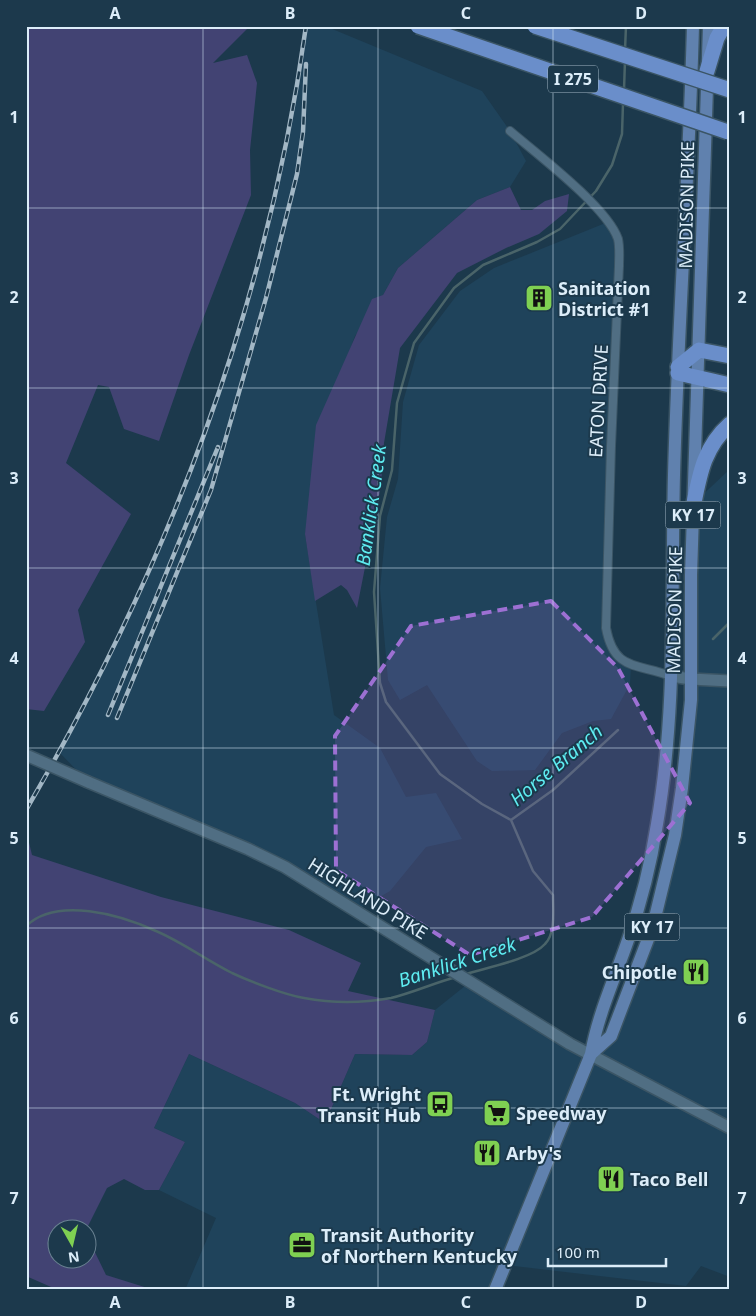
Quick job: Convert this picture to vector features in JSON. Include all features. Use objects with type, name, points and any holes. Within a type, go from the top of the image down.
[{"type":"highway","name":"I 275","points":[[418,26],[729,132]]},
{"type":"highway","name":"I 275","points":[[535,26],[730,90]]},
{"type":"highway","points":[[707,71],[717,38],[724,26]]},
{"type":"highway","points":[[730,356],[700,350],[678,370],[730,385]]},
{"type":"highway","points":[[694,503],[701,468],[706,454],[716,437],[730,424]]},
{"type":"main road","name":"MADISON PIKE","points":[[494,1290],[591,1054],[595,1029],[636,914],[657,826],[663,782],[671,676],[673,507],[692,26]]},
{"type":"main road","name":"MADISON PIKE","points":[[591,1054],[611,1036],[635,976],[659,904],[675,835],[682,788],[691,700],[697,377],[700,350],[708,26]]},
{"type":"street","name":"EATON DRIVE","points":[[510,131],[568,180],[608,222],[618,241],[619,266],[610,446],[606,628],[614,653],[622,661],[671,676]]},
{"type":"street","points":[[671,676],[690,679],[730,680]]},
{"type":"street","name":"HIGHLAND PIKE","points":[[26,755],[248,848],[285,867],[591,1054],[730,1128]]},
{"type":"highlighted area","points":[[551,601],[618,668],[690,803],[592,917],[470,955],[336,870],[335,736],[411,626]]},
{"type":"shaded area","points":[[26,26],[250,26],[213,63],[247,55],[257,83],[250,150],[251,195],[189,355],[159,441],[124,429],[109,387],[98,385],[66,463],[131,514],[78,610],[85,642],[44,711],[26,709]]},
{"type":"shaded area","points":[[306,26],[325,26],[482,91],[510,131],[526,161],[510,187],[477,200],[398,268],[383,295],[355,336],[348,355],[305,534],[334,715],[380,748],[406,797],[436,793],[462,839],[426,847],[390,891],[355,911],[285,867],[88,782],[60,753],[94,690],[151,571],[211,418],[239,330],[275,196]]},
{"type":"shaded area","points":[[510,187],[521,210],[532,210],[545,201],[569,194],[567,211],[539,234],[506,248],[457,273],[400,348],[384,443],[381,486],[357,608],[347,590],[341,585],[315,601],[305,534],[316,425],[372,299],[383,295],[398,268],[477,200]]},
{"type":"shaded area","points":[[608,222],[618,241],[608,640],[631,665],[630,684],[611,719],[593,721],[562,733],[535,770],[492,771],[477,761],[427,685],[400,700],[388,680],[380,588],[387,517],[398,479],[403,402],[419,345],[460,291],[494,268]]},
{"type":"shaded area","points":[[730,469],[730,1277],[701,1266],[686,1286],[505,1265],[495,1290],[185,1290],[216,1218],[159,1190],[185,1142],[154,1128],[189,1054],[295,1103],[325,1123],[355,1054],[412,1055],[427,1042],[435,1010],[470,982],[591,1054],[611,1036],[635,976],[682,788],[694,503]]},
{"type":"shaded area","points":[[26,830],[32,855],[161,897],[289,930],[361,963],[348,991],[435,1010],[427,1042],[412,1055],[355,1054],[325,1123],[295,1103],[189,1054],[154,1128],[185,1142],[159,1190],[145,1190],[124,1179],[107,1188],[92,1218],[48,1218],[48,1268],[98,1268],[98,1259],[106,1275],[154,1290],[58,1290],[26,1276]]},
{"type":"waterway","name":"Banklick Creek","points":[[625,50],[626,26]]},
{"type":"waterway","name":"Banklick Creek","points":[[624,90],[625,60]]},
{"type":"waterway","name":"Banklick Creek","points":[[466,974],[519,959],[545,944],[551,934],[553,895],[533,871],[511,820],[482,804],[440,774],[386,702],[380,683],[374,592],[380,516],[392,470],[397,403],[414,343],[454,288],[483,265],[537,242],[560,229],[596,191],[612,165],[622,134],[623,103]]},
{"type":"waterway","name":"Horse Branch","points":[[713,639],[730,622]]},
{"type":"waterway","name":"Horse Branch","points":[[511,820],[553,790],[618,730]]},
{"type":"waterway","name":"Banklick Creek","points":[[26,926],[39,917],[54,912],[72,910],[108,914],[166,935],[222,968],[248,980],[287,994],[314,1000],[336,1002],[380,1000],[456,977]]},
{"type":"railway","points":[[26,810],[77,718],[125,624],[167,529],[205,432],[238,333],[266,233],[289,131],[306,26]]},
{"type":"railway","points":[[117,718],[211,490],[266,298],[297,174],[303,132],[306,64]]},
{"type":"railway","points":[[108,715],[218,447]]},
{"type":"place","name":"Sanitation District #1","points":[[539,298]]},
{"type":"place","name":"Chipotle","points":[[696,972]]},
{"type":"place","name":"Ft. Wright Transit Hub","points":[[440,1104]]},
{"type":"place","name":"Speedway","points":[[497,1113]]},
{"type":"place","name":"Arby's","points":[[487,1153]]},
{"type":"place","name":"Taco Bell","points":[[611,1179]]},
{"type":"place","name":"Transit Authority of Northern Kentucky","points":[[302,1245]]}]
